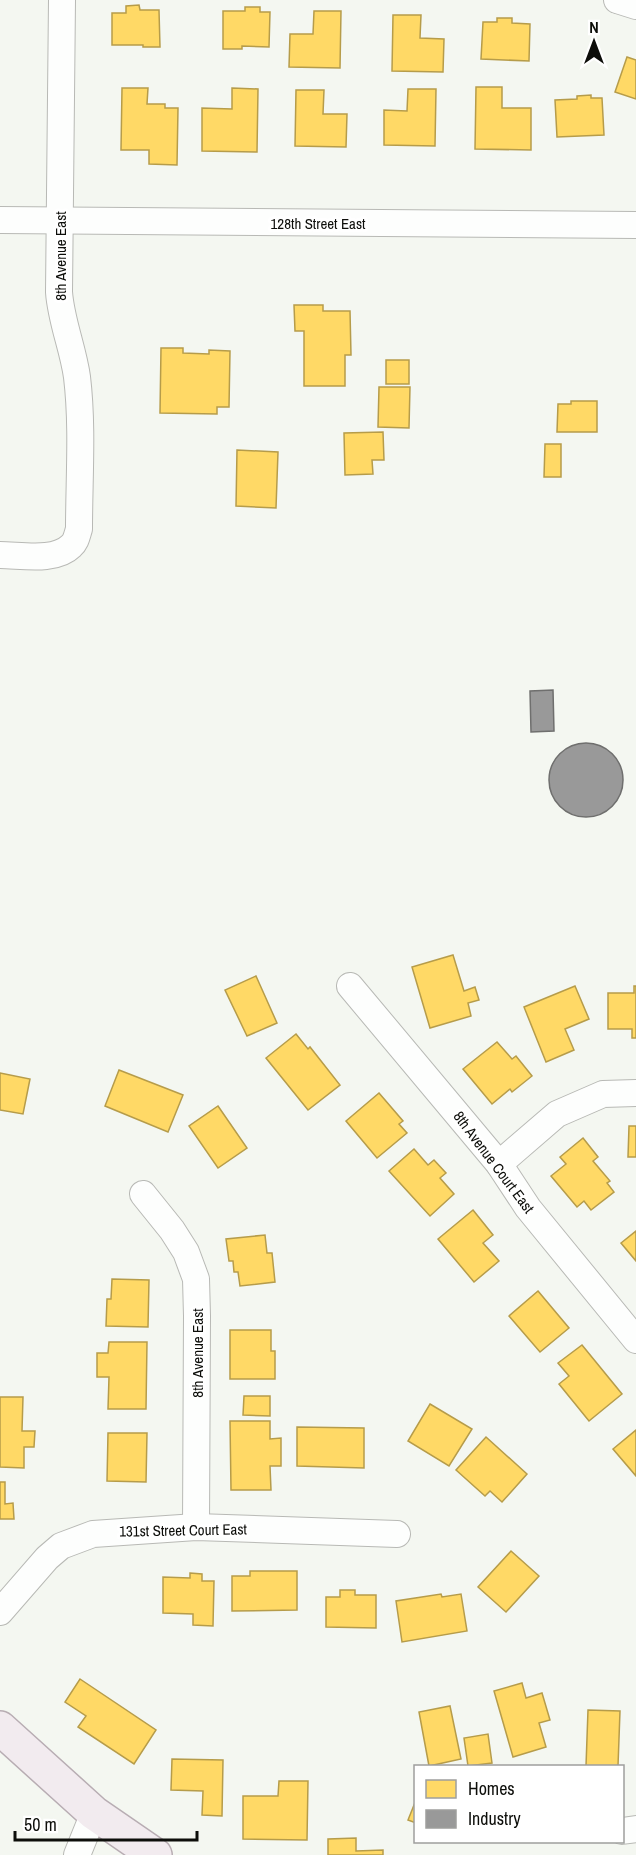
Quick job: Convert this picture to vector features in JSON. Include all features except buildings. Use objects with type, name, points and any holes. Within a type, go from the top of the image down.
[{"type":"main road","points":[[0,1728],[94,1813],[155,1855]]},
{"type":"street","name":"8th Avenue East","points":[[0,555],[63,553],[74,545],[80,529],[79,397],[76,374],[60,312],[62,0]]},
{"type":"street","points":[[617,0],[636,6]]},
{"type":"street","name":"128th Street East","points":[[0,220],[636,225]]},
{"type":"street","name":"8th Avenue Court East","points":[[350,986],[499,1164],[528,1208],[636,1340]]},
{"type":"street","points":[[499,1164],[557,1114],[603,1094],[636,1093]]},
{"type":"street","name":"8th Avenue East","points":[[143,1194],[172,1230],[186,1252],[196,1279],[196,1527]]},
{"type":"street","name":"131st Street Court East","points":[[0,1612],[47,1558],[61,1546],[93,1534],[196,1527],[397,1534]]},
{"type":"street","points":[[77,1855],[94,1813]]}]
